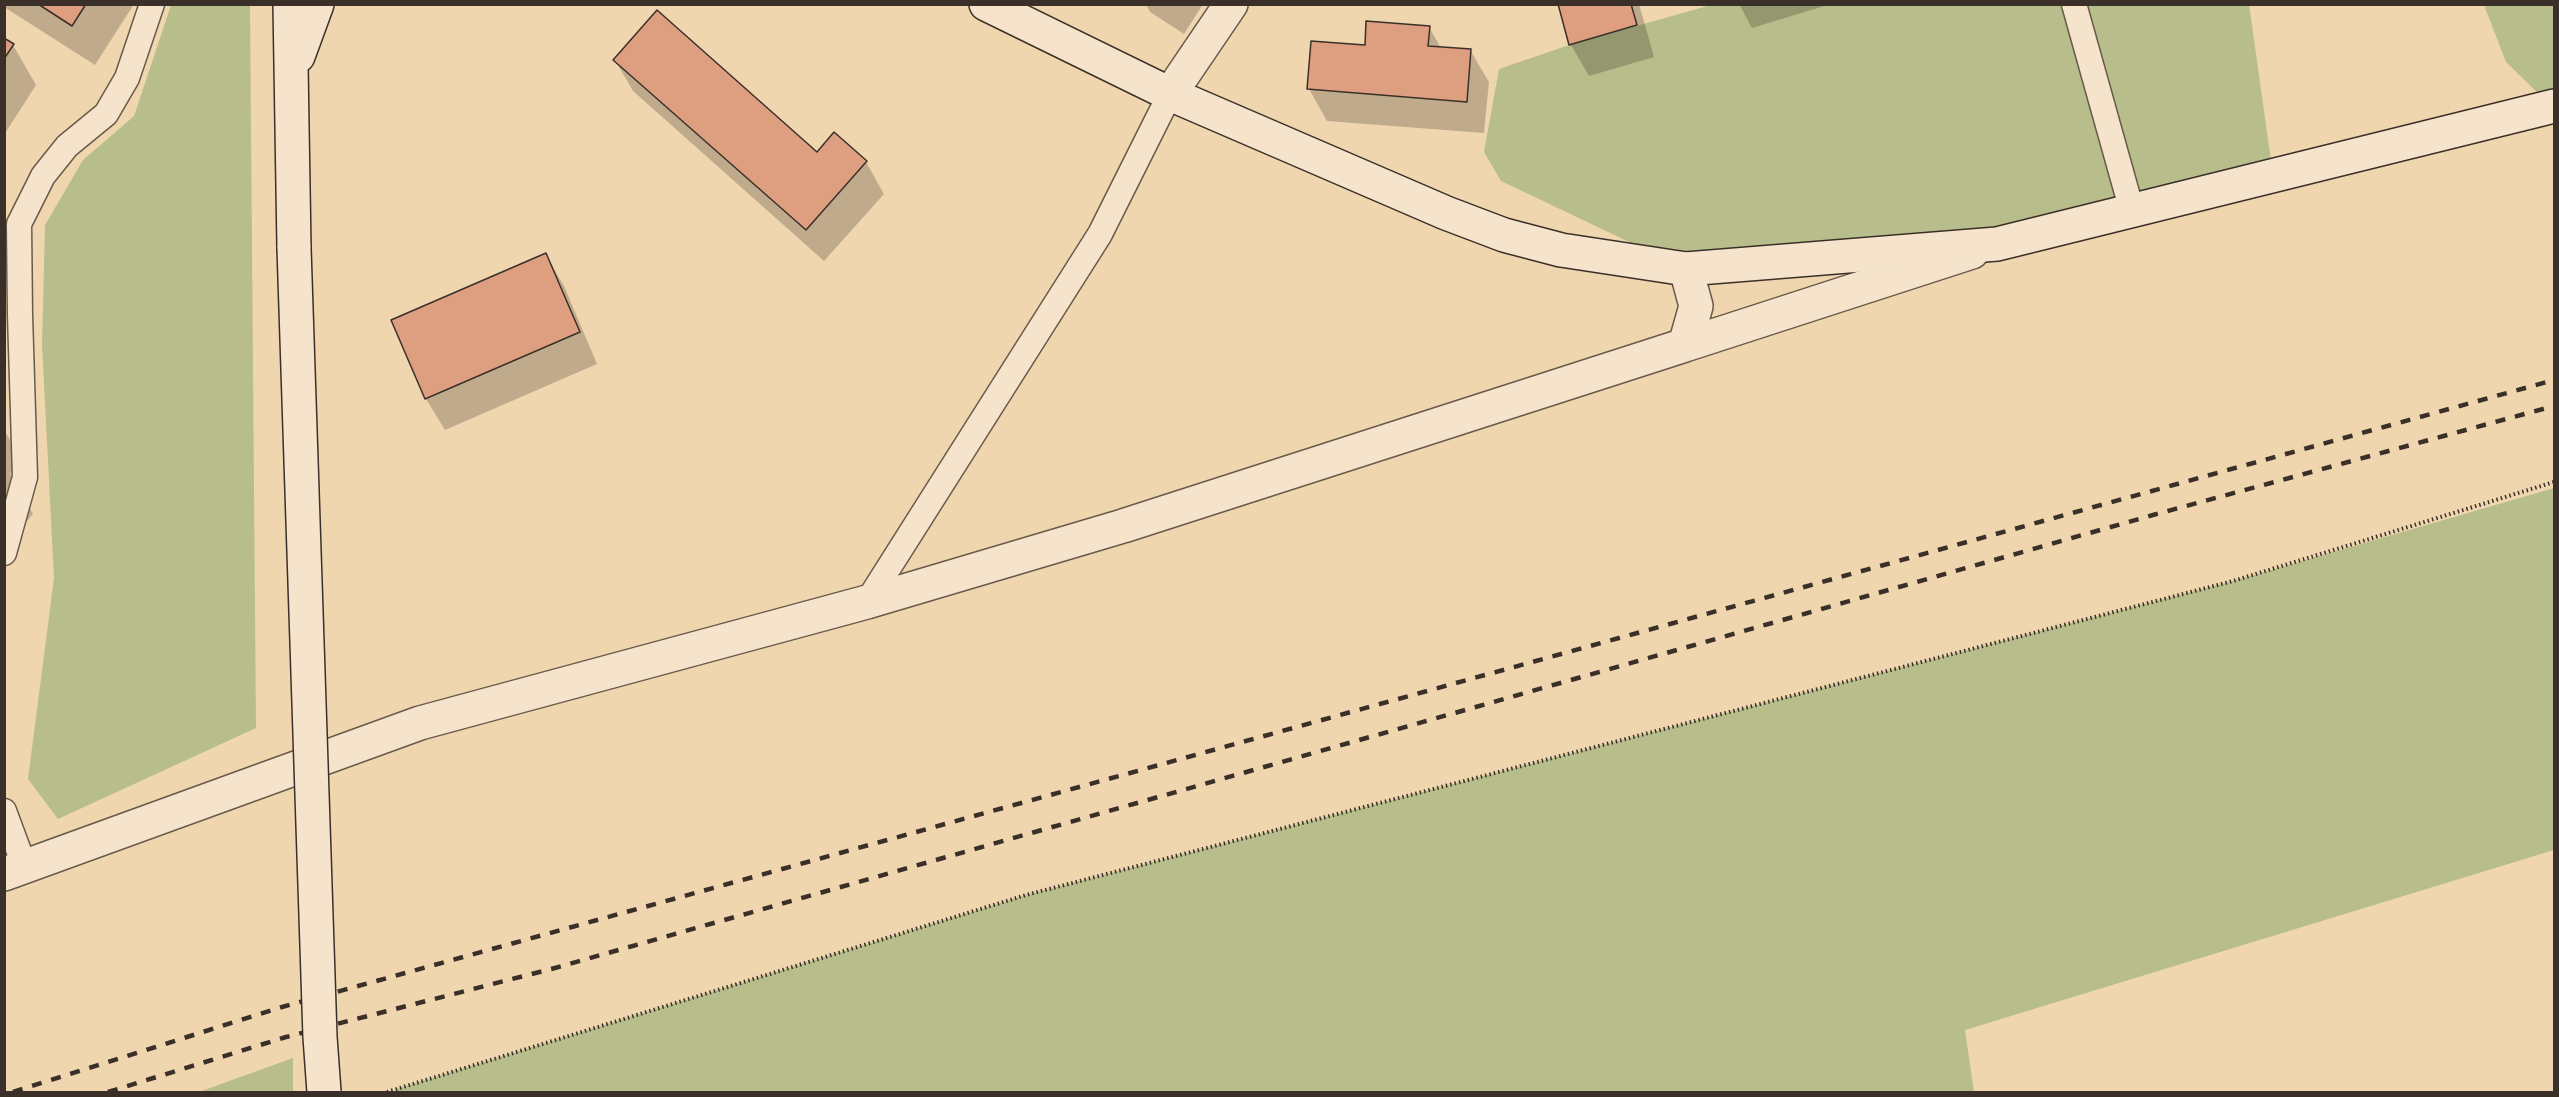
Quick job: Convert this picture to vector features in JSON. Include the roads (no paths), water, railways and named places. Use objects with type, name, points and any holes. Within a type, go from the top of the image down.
[{"type":"street","points":[[290,4],[294,248],[324,1092]]},
{"type":"street","points":[[291,75],[317,4]]},
{"type":"street","points":[[986,4],[1170,94],[1446,213],[1504,235],[1561,250],[1686,269],[1997,244]]},
{"type":"street","points":[[1170,94],[1231,4]]},
{"type":"street","points":[[14,869],[420,723],[867,602],[1123,526],[1997,244],[2554,105]]},
{"type":"street","points":[[1685,345],[1696,306],[1686,269]]},
{"type":"lane","points":[[4,553],[25,477],[19,224],[43,176],[67,146],[106,114],[127,78],[152,4]]},
{"type":"lane","points":[[2074,4],[2132,211]]},
{"type":"lane","points":[[867,602],[1100,234],[1170,94]]},
{"type":"lane","points":[[4,811],[14,869]]},
{"type":"railway","points":[[13,1092],[282,1007],[2554,380]]},
{"type":"railway","points":[[108,1092],[286,1037],[555,968],[2153,515],[2554,406]]}]
